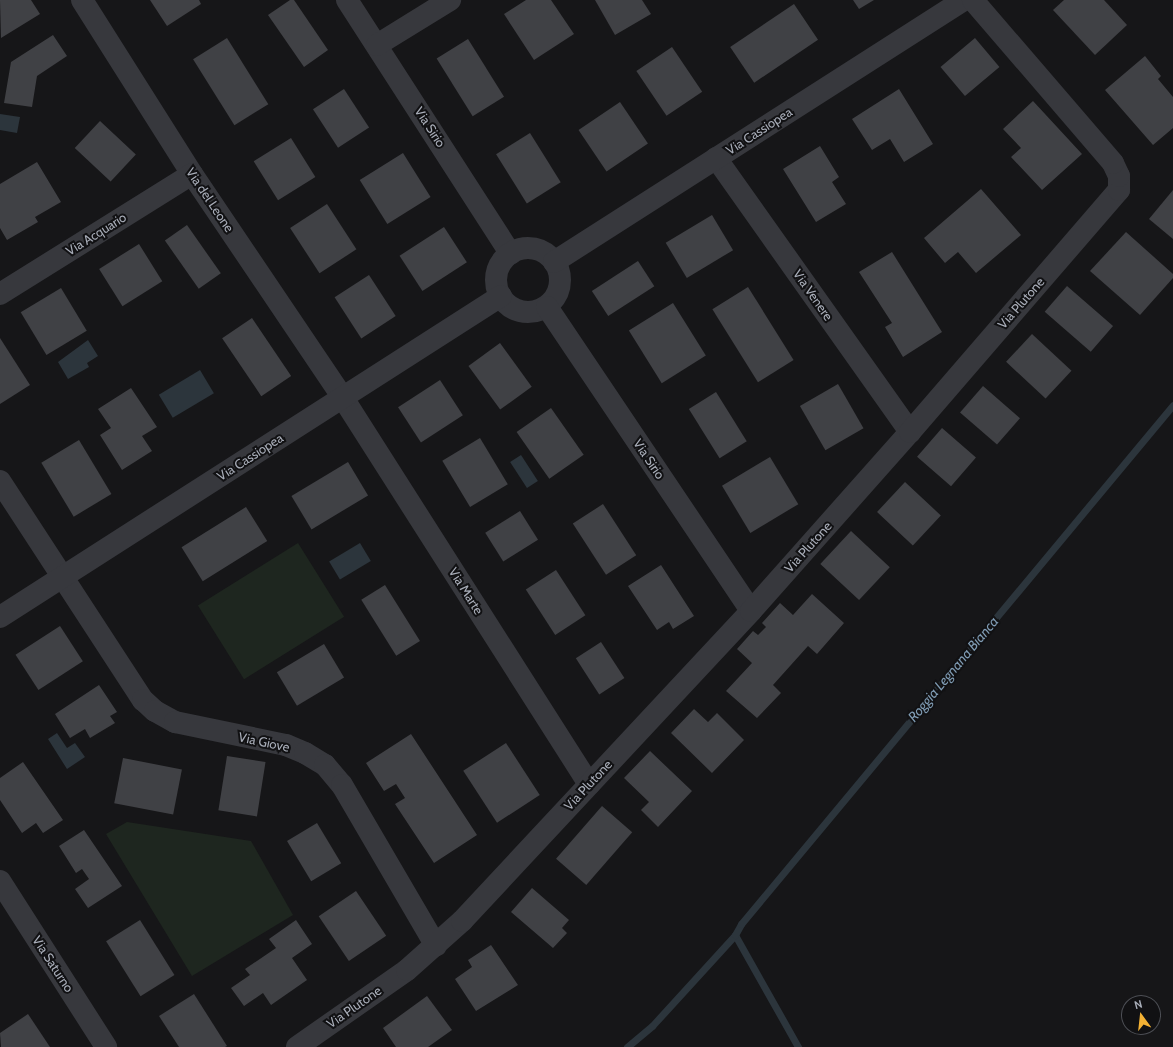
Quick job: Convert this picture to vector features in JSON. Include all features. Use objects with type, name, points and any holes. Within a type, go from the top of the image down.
[{"type":"street","name":"Via del Leone","points":[[82,0],[192,174],[343,398]]},
{"type":"street","name":"Via Sirio","points":[[348,0],[511,254]]},
{"type":"street","points":[[377,46],[450,0]]},
{"type":"street","name":"Via Cassiopea","points":[[554,262],[963,0]]},
{"type":"street","name":"Via Plutone","points":[[297,1047],[406,970],[436,946],[462,921],[750,611],[910,432],[1114,196],[1120,184],[1118,170],[1106,154],[973,0]]},
{"type":"street","name":"Via Venere","points":[[716,158],[910,432]]},
{"type":"street","name":"Via Acquario","points":[[0,294],[192,174]]},
{"type":"street","points":[[520,250],[539,250],[554,262],[559,270],[560,286],[554,300],[547,307],[526,312],[507,304],[497,287],[499,268],[511,254],[520,250]]},
{"type":"street","name":"Via Cassiopea","points":[[0,617],[501,296]]},
{"type":"street","name":"Via Sirio","points":[[547,307],[750,611]]},
{"type":"street","name":"Via Marte","points":[[343,398],[589,784]]},
{"type":"street","name":"Via Giove","points":[[0,481],[61,578],[134,689],[155,711],[186,725],[292,747],[313,757],[330,769],[342,785],[436,946]]},
{"type":"street","name":"Via Saturno","points":[[0,881],[106,1047]]},
{"type":"shaded area","points":[[0,114],[20,117],[17,133],[0,130]]},
{"type":"shaded area","points":[[88,340],[98,356],[87,363],[89,367],[68,379],[58,362]]},
{"type":"shaded area","points":[[200,370],[214,393],[173,418],[159,395]]},
{"type":"shaded area","points":[[521,455],[538,481],[527,488],[510,462]]},
{"type":"shaded area","points":[[298,543],[344,617],[244,679],[198,606]]},
{"type":"shaded area","points":[[360,543],[371,561],[340,580],[329,562]]},
{"type":"shaded area","points":[[57,733],[67,748],[75,743],[85,757],[67,769],[48,739]]},
{"type":"shaded area","points":[[127,822],[251,841],[293,915],[192,976],[106,834]]},
{"type":"building","points":[[0,0],[31,0],[40,14],[1,38]]},
{"type":"building","points":[[150,0],[199,0],[201,4],[167,26]]},
{"type":"building","points":[[290,0],[294,0],[328,50],[304,67],[268,15]]},
{"type":"building","points":[[526,0],[551,0],[574,34],[534,60],[504,14]]},
{"type":"building","points":[[595,0],[642,0],[651,14],[615,35]]},
{"type":"building","points":[[853,0],[874,0],[859,9]]},
{"type":"building","points":[[1064,0],[1104,0],[1127,25],[1095,55],[1053,10]]},
{"type":"building","points":[[794,4],[818,40],[754,83],[730,47]]},
{"type":"building","points":[[53,35],[67,56],[37,76],[32,107],[4,103],[11,62]]},
{"type":"building","points":[[227,38],[268,104],[234,125],[193,59]]},
{"type":"building","points":[[975,38],[999,67],[965,96],[941,67]]},
{"type":"building","points":[[468,39],[504,97],[473,116],[437,59]]},
{"type":"building","points":[[672,47],[702,92],[667,116],[636,71]]},
{"type":"building","points":[[1145,56],[1161,76],[1158,79],[1173,97],[1173,128],[1153,145],[1105,90]]},
{"type":"building","points":[[344,89],[369,128],[338,148],[313,109]]},
{"type":"building","points":[[899,89],[933,144],[904,162],[890,139],[872,150],[852,119]]},
{"type":"building","points":[[1033,101],[1082,154],[1042,190],[1011,157],[1021,148],[1003,129]]},
{"type":"building","points":[[620,102],[648,143],[607,171],[579,130]]},
{"type":"building","points":[[100,121],[136,154],[111,181],[75,148]]},
{"type":"building","points":[[530,133],[561,182],[527,203],[496,154]]},
{"type":"building","points":[[291,138],[315,177],[278,200],[254,161]]},
{"type":"building","points":[[820,146],[839,177],[832,182],[846,204],[816,222],[783,169]]},
{"type":"building","points":[[403,153],[431,197],[387,224],[360,180]]},
{"type":"building","points":[[37,162],[61,202],[35,217],[38,222],[7,240],[0,228],[0,184]]},
{"type":"building","points":[[981,189],[1021,235],[976,273],[958,252],[945,263],[924,238]]},
{"type":"building","points":[[1173,190],[1173,239],[1149,219]]},
{"type":"building","points":[[327,204],[356,249],[320,273],[290,228]]},
{"type":"building","points":[[712,215],[733,250],[687,278],[666,243]]},
{"type":"building","points":[[187,225],[221,273],[199,289],[165,240]]},
{"type":"building","points":[[444,227],[467,262],[422,291],[400,256]]},
{"type":"building","points":[[1126,232],[1173,274],[1173,278],[1140,315],[1090,271]]},
{"type":"building","points":[[139,244],[162,281],[122,306],[99,269]]},
{"type":"building","points":[[892,252],[942,332],[903,357],[885,327],[892,323],[859,272]]},
{"type":"building","points":[[638,261],[654,286],[608,316],[592,291]]},
{"type":"building","points":[[369,275],[396,316],[361,338],[335,297]]},
{"type":"building","points":[[1067,286],[1113,326],[1091,352],[1045,312]]},
{"type":"building","points":[[748,287],[794,360],[758,382],[712,309]]},
{"type":"building","points":[[61,288],[87,331],[46,355],[21,312]]},
{"type":"building","points":[[673,303],[706,356],[662,383],[629,331]]},
{"type":"building","points":[[252,318],[291,376],[261,396],[222,338]]},
{"type":"building","points":[[1032,334],[1071,371],[1046,399],[1006,362]]},
{"type":"building","points":[[0,338],[30,385],[0,404]]},
{"type":"building","points":[[500,343],[532,387],[500,410],[468,366]]},
{"type":"building","points":[[440,380],[463,415],[421,442],[398,407]]},
{"type":"building","points":[[838,384],[864,428],[825,450],[800,406]]},
{"type":"building","points":[[983,386],[1020,418],[997,445],[960,412]]},
{"type":"building","points":[[131,388],[157,427],[142,436],[152,451],[122,470],[100,435],[111,428],[98,409]]},
{"type":"building","points":[[716,392],[747,441],[720,458],[689,409]]},
{"type":"building","points":[[551,408],[584,455],[549,479],[517,432]]},
{"type":"building","points":[[942,428],[976,458],[951,486],[917,457]]},
{"type":"building","points":[[480,438],[508,484],[470,507],[442,461]]},
{"type":"building","points":[[79,440],[111,494],[74,517],[41,463]]},
{"type":"building","points":[[770,457],[798,504],[750,533],[722,486]]},
{"type":"building","points":[[348,462],[368,495],[312,529],[291,496]]},
{"type":"building","points":[[905,482],[941,515],[913,545],[877,512]]},
{"type":"building","points":[[603,504],[636,555],[606,575],[573,524]]},
{"type":"building","points":[[246,507],[267,541],[203,581],[182,547]]},
{"type":"building","points":[[520,511],[538,540],[503,562],[485,533]]},
{"type":"building","points":[[851,531],[890,567],[859,600],[820,564]]},
{"type":"building","points":[[661,565],[694,616],[673,629],[669,622],[657,630],[628,586]]},
{"type":"building","points":[[556,570],[585,615],[555,635],[526,590]]},
{"type":"building","points":[[385,585],[420,641],[396,656],[361,600]]},
{"type":"building","points":[[812,594],[844,623],[817,654],[808,646],[773,685],[781,693],[757,718],[726,691],[752,663],[737,649],[753,631],[758,635],[766,627],[762,623],[780,603],[793,615]]},
{"type":"building","points":[[60,626],[83,661],[38,690],[16,655]]},
{"type":"building","points":[[601,642],[624,678],[599,694],[576,658]]},
{"type":"building","points":[[324,644],[344,677],[297,706],[277,672]]},
{"type":"building","points":[[99,685],[117,712],[110,716],[115,723],[90,738],[85,729],[70,738],[55,714]]},
{"type":"building","points":[[694,709],[708,722],[717,713],[744,740],[712,773],[671,733]]},
{"type":"building","points":[[411,734],[477,835],[434,863],[395,804],[405,798],[396,784],[384,791],[366,763]]},
{"type":"building","points":[[506,743],[540,795],[497,823],[463,771]]},
{"type":"building","points":[[650,751],[692,791],[658,827],[641,810],[649,802],[624,778]]},
{"type":"building","points":[[227,756],[266,762],[257,816],[218,810]]},
{"type":"building","points":[[123,758],[182,769],[173,815],[114,803]]},
{"type":"building","points":[[23,762],[63,820],[43,833],[36,823],[22,833],[0,800],[0,778]]},
{"type":"building","points":[[602,806],[632,832],[586,885],[556,859]]},
{"type":"building","points":[[317,823],[341,863],[311,881],[287,841]]},
{"type":"building","points":[[84,830],[122,886],[88,908],[75,889],[89,879],[82,869],[76,873],[59,846]]},
{"type":"building","points":[[532,888],[569,920],[562,928],[567,933],[553,948],[511,912]]},
{"type":"building","points":[[356,891],[386,936],[349,961],[319,916]]},
{"type":"building","points":[[140,920],[174,975],[141,996],[106,941]]},
{"type":"building","points":[[296,920],[312,944],[292,958],[307,980],[271,1005],[263,993],[244,1006],[231,988],[250,975],[245,969],[276,948],[269,939]]},
{"type":"building","points":[[491,945],[518,985],[476,1011],[455,979],[472,967],[468,960]]},
{"type":"building","points":[[194,994],[227,1046],[179,1047],[159,1016]]},
{"type":"building","points":[[427,996],[452,1030],[428,1047],[396,1047],[383,1028]]},
{"type":"building","points":[[28,1014],[50,1047],[1,1047],[0,1033]]},
{"type":"waterway","name":"Roggia Legnana Bianca","points":[[627,1047],[652,1026],[735,935],[741,924],[1173,405]]},
{"type":"waterway","name":"Roggia Legnana Bianca","points":[[735,935],[798,1047]]}]
